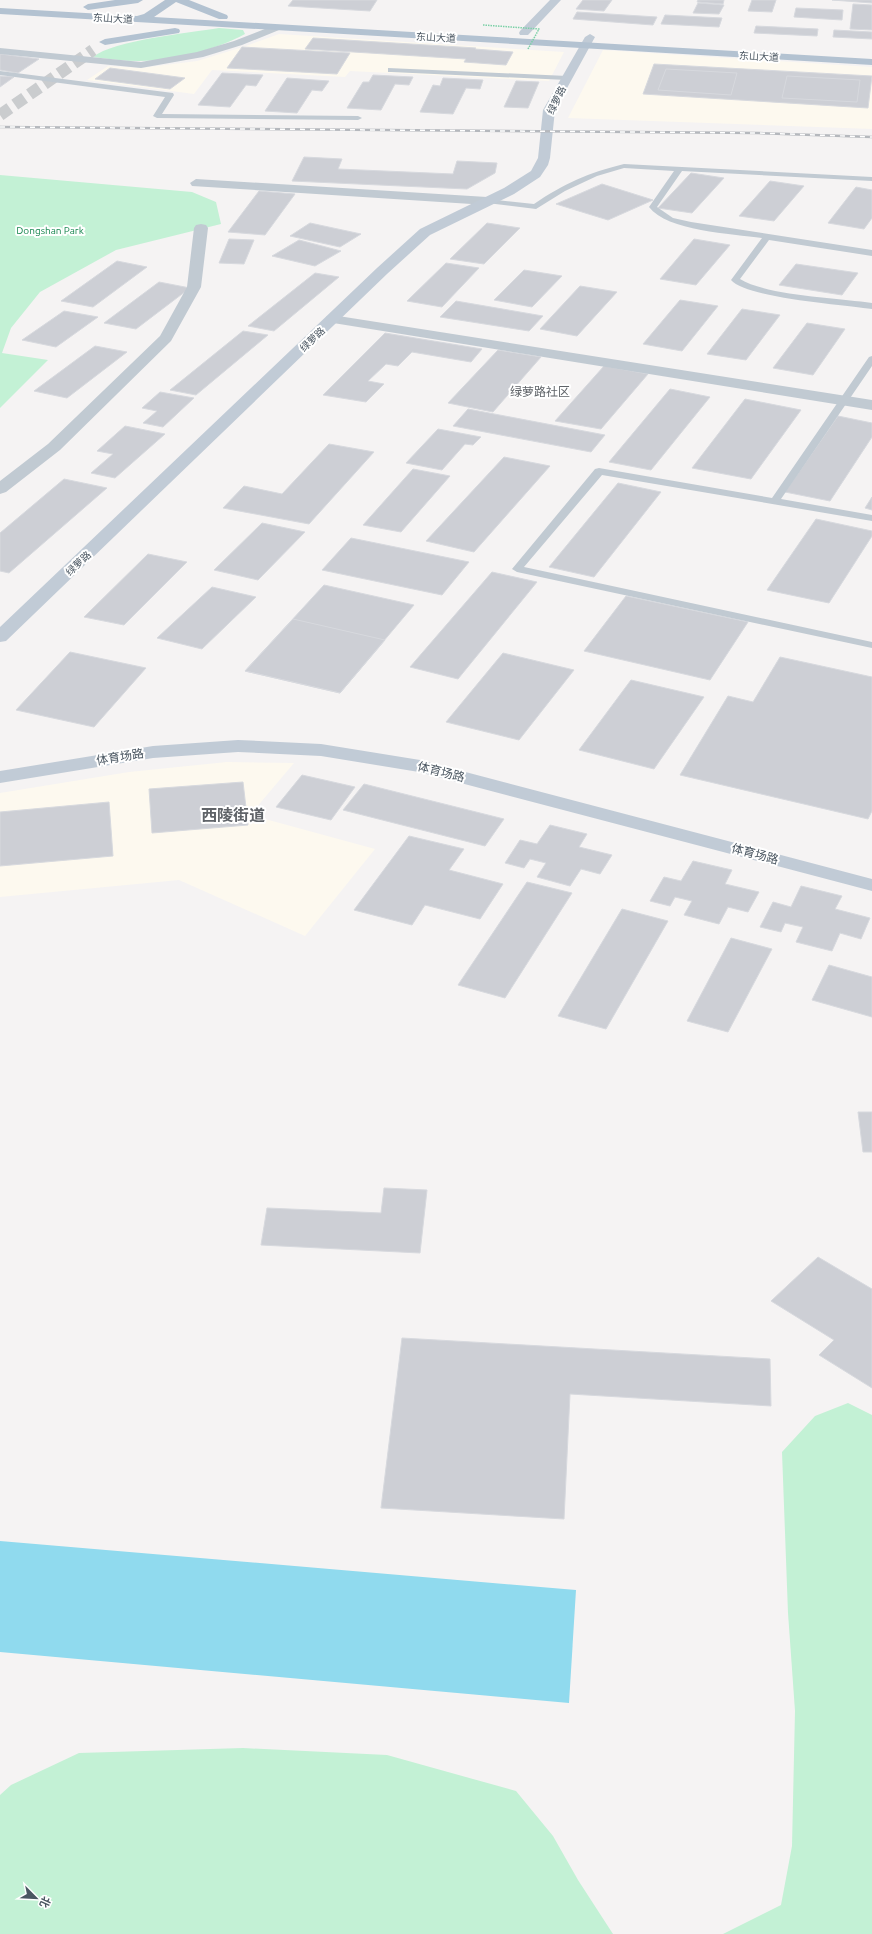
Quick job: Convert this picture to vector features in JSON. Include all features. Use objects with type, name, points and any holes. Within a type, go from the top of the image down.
[{"type":"main road","points":[[77,8],[138,0]]},
{"type":"main road","points":[[93,50],[156,0]]},
{"type":"main road","points":[[137,16],[153,13],[172,0]]},
{"type":"main road","points":[[180,0],[219,21]]},
{"type":"main road","name":"东山大道","points":[[0,4],[77,8],[137,16]]},
{"type":"main road","name":"东山大道","points":[[0,11],[524,34],[588,41],[872,62]]},
{"type":"main road","name":"东山大道","points":[[153,13],[275,28],[588,41],[801,47]]},
{"type":"main road","points":[[105,42],[219,21]]},
{"type":"street","points":[[524,34],[556,0]]},
{"type":"street","points":[[0,51],[141,65],[199,55],[238,43],[275,28]]},
{"type":"street","name":"绿萝路","points":[[0,637],[425,232],[509,191],[536,174],[542,165],[549,110],[588,41]]},
{"type":"street","points":[[196,183],[487,201]]},
{"type":"street","points":[[0,489],[54,447],[166,338],[194,287],[201,228]]},
{"type":"street","points":[[332,319],[872,405]]},
{"type":"street","name":"体育场路","points":[[0,763],[151,740],[242,734],[325,739],[434,757],[872,872]]},
{"type":"street","name":"体育场路","points":[[0,777],[154,752],[238,746],[321,750],[420,766],[872,885]]},
{"type":"lane","points":[[391,70],[567,78]]},
{"type":"lane","points":[[0,73],[170,95],[157,116],[358,118]]},
{"type":"lane","points":[[487,201],[536,207],[562,189],[594,174],[624,166],[872,178]]},
{"type":"lane","points":[[680,168],[652,207],[658,213],[670,220],[691,225],[872,253]]},
{"type":"lane","points":[[767,237],[735,280],[738,284],[758,289],[872,306]]},
{"type":"lane","points":[[775,501],[845,401],[872,359]]},
{"type":"lane","points":[[872,518],[599,471],[517,569],[872,645]]},
{"type":"path","points":[[483,25],[539,29],[528,49]]},
{"type":"shaded area","points":[[279,34],[564,52],[549,81],[350,71],[345,77],[212,70],[194,94],[87,80],[108,66],[141,68],[197,61]]},
{"type":"shaded area","points":[[603,50],[872,67],[872,129],[568,118]]},
{"type":"shaded area","points":[[227,762],[294,763],[250,815],[375,849],[305,936],[179,880],[0,897],[0,793],[129,772]]},
{"type":"green space","points":[[219,28],[243,30],[245,34],[208,50],[180,57],[133,61],[93,57],[103,51],[134,42]]},
{"type":"green space","name":"Dongshan Park","points":[[0,175],[192,192],[216,202],[221,224],[116,250],[40,292],[11,328],[2,353],[48,360],[0,408]]},
{"type":"green space","points":[[848,1403],[872,1415],[872,1934],[723,1934],[781,1905],[792,1846],[795,1711],[788,1613],[782,1452],[815,1416]]},
{"type":"green space","points":[[243,1748],[387,1755],[516,1791],[553,1836],[578,1880],[613,1934],[0,1934],[0,1795],[11,1785],[79,1753]]},
{"type":"water","points":[[0,1541],[576,1590],[569,1703],[0,1652]]},
{"type":"building","points":[[293,0],[377,0],[370,11],[288,6]]},
{"type":"building","points":[[583,0],[612,0],[604,11],[576,9]]},
{"type":"building","points":[[698,0],[724,0],[723,4],[697,2]]},
{"type":"building","points":[[752,0],[776,0],[772,12],[748,11]]},
{"type":"building","points":[[832,0],[872,0],[872,3]]},
{"type":"building","points":[[698,3],[724,5],[719,14],[693,13]]},
{"type":"building","points":[[853,4],[872,5],[872,30],[850,29]]},
{"type":"building","points":[[796,8],[843,10],[842,20],[794,17]]},
{"type":"building","points":[[577,12],[657,17],[653,25],[573,19]]},
{"type":"building","points":[[665,15],[722,18],[719,27],[661,24]]},
{"type":"building","points":[[756,26],[818,29],[817,36],[754,33]]},
{"type":"building","points":[[834,30],[872,32],[872,39],[833,37]]},
{"type":"building","points":[[313,38],[476,48],[475,49],[513,52],[506,65],[464,62],[466,59],[305,49]]},
{"type":"building","points":[[242,47],[350,53],[337,74],[227,68]]},
{"type":"building","points":[[0,54],[39,59],[18,73],[0,70]]},
{"type":"building","points":[[654,64],[872,76],[868,108],[643,94]]},
{"type":"building","points":[[110,68],[185,78],[170,89],[95,79]]},
{"type":"building","points":[[666,69],[737,73],[731,95],[658,90]]},
{"type":"building","points":[[222,73],[263,75],[256,86],[246,85],[230,107],[198,105]]},
{"type":"building","points":[[373,75],[413,77],[409,85],[395,84],[381,110],[347,108],[363,82],[369,82]]},
{"type":"building","points":[[0,76],[14,77],[0,87]]},
{"type":"building","points":[[787,76],[860,80],[857,102],[782,98]]},
{"type":"building","points":[[287,78],[329,81],[322,91],[312,90],[297,113],[265,111]]},
{"type":"building","points":[[443,78],[483,80],[480,89],[466,88],[453,114],[420,112],[433,85],[440,86]]},
{"type":"building","points":[[516,81],[539,82],[528,108],[504,107]]},
{"type":"building","points":[[304,157],[342,159],[338,169],[453,174],[457,161],[497,163],[495,173],[467,189],[292,181]]},
{"type":"building","points":[[691,173],[724,178],[692,213],[658,208]]},
{"type":"building","points":[[770,181],[804,186],[774,221],[739,216]]},
{"type":"building","points":[[602,184],[653,200],[608,220],[556,204]]},
{"type":"building","points":[[856,187],[872,190],[872,218],[864,229],[828,223]]},
{"type":"building","points":[[259,191],[295,194],[265,235],[228,232]]},
{"type":"building","points":[[310,223],[361,234],[340,247],[290,236]]},
{"type":"building","points":[[487,223],[520,228],[484,264],[450,259]]},
{"type":"building","points":[[229,239],[254,240],[244,264],[219,263]]},
{"type":"building","points":[[694,239],[730,245],[696,285],[660,279]]},
{"type":"building","points":[[299,240],[341,251],[315,266],[272,256]]},
{"type":"building","points":[[117,261],[147,267],[93,307],[61,301]]},
{"type":"building","points":[[446,263],[479,268],[442,307],[407,301]]},
{"type":"building","points":[[796,264],[858,273],[842,295],[779,285]]},
{"type":"building","points":[[524,270],[562,276],[532,307],[494,300]]},
{"type":"building","points":[[315,273],[339,277],[274,331],[248,326]]},
{"type":"building","points":[[159,282],[190,288],[136,329],[104,323]]},
{"type":"building","points":[[580,286],[617,292],[577,336],[540,329]]},
{"type":"building","points":[[680,300],[718,306],[682,351],[643,344]]},
{"type":"building","points":[[456,301],[543,316],[529,331],[440,317]]},
{"type":"building","points":[[742,309],[780,315],[746,360],[707,354]]},
{"type":"building","points":[[64,311],[98,317],[56,347],[22,340]]},
{"type":"building","points":[[807,323],[845,329],[813,375],[773,368]]},
{"type":"building","points":[[243,331],[268,335],[196,395],[170,390]]},
{"type":"building","points":[[385,333],[482,349],[471,362],[412,352],[398,366],[386,364],[368,381],[384,384],[366,402],[323,395]]},
{"type":"building","points":[[95,346],[127,352],[67,398],[34,391]]},
{"type":"building","points":[[498,350],[541,357],[493,412],[448,403]]},
{"type":"building","points":[[604,366],[648,374],[601,429],[555,421]]},
{"type":"building","points":[[670,389],[710,397],[651,470],[609,462]]},
{"type":"building","points":[[160,392],[194,398],[163,427],[143,423],[157,411],[142,408]]},
{"type":"building","points":[[745,399],[801,410],[751,479],[692,468]]},
{"type":"building","points":[[468,409],[605,435],[591,452],[453,426]]},
{"type":"building","points":[[838,416],[872,423],[872,437],[830,501],[785,492]]},
{"type":"building","points":[[125,426],[165,434],[115,478],[91,473],[113,454],[97,451]]},
{"type":"building","points":[[438,429],[481,437],[473,445],[465,444],[442,470],[406,463]]},
{"type":"building","points":[[329,444],[374,452],[309,524],[223,508],[244,486],[282,494]]},
{"type":"building","points":[[504,457],[550,466],[474,552],[426,541]]},
{"type":"building","points":[[413,469],[450,476],[401,532],[363,525]]},
{"type":"building","points":[[64,479],[107,488],[9,573],[0,571],[0,533]]},
{"type":"building","points":[[618,483],[661,492],[594,577],[549,567]]},
{"type":"building","points":[[872,497],[872,510],[865,508]]},
{"type":"building","points":[[816,519],[872,531],[872,536],[829,603],[767,590]]},
{"type":"building","points":[[262,523],[305,532],[258,580],[214,570]]},
{"type":"building","points":[[351,538],[469,562],[442,595],[322,570]]},
{"type":"building","points":[[148,554],[187,562],[124,625],[84,617]]},
{"type":"building","points":[[492,572],[537,582],[458,679],[410,667]]},
{"type":"building","points":[[324,585],[414,605],[340,693],[245,671]]},
{"type":"building","points":[[212,587],[256,597],[202,649],[157,638]]},
{"type":"building","points":[[626,596],[748,622],[710,680],[584,651]]},
{"type":"building","points":[[293,619],[385,640],[340,693],[245,671]]},
{"type":"building","points":[[70,652],[146,668],[94,727],[16,710]]},
{"type":"building","points":[[503,653],[574,670],[519,740],[446,722]]},
{"type":"building","points":[[780,657],[872,677],[872,811],[868,819],[680,775],[728,696],[753,702]]},
{"type":"building","points":[[631,680],[704,697],[654,769],[579,750]]},
{"type":"building","points":[[302,775],[355,787],[331,820],[276,807]]},
{"type":"building","points":[[243,782],[248,825],[152,833],[149,789]]},
{"type":"building","points":[[364,784],[504,819],[485,846],[343,810]]},
{"type":"building","points":[[109,802],[113,856],[0,866],[0,812]]},
{"type":"building","points":[[550,825],[587,834],[579,847],[612,855],[600,874],[581,869],[570,886],[537,877],[546,863],[530,859],[524,868],[505,863],[520,840],[537,844]]},
{"type":"building","points":[[409,836],[464,849],[449,870],[503,884],[480,919],[425,905],[412,925],[354,910]]},
{"type":"building","points":[[693,861],[732,870],[725,884],[759,892],[748,912],[728,907],[719,924],[684,915],[692,901],[675,897],[670,906],[650,901],[664,877],[681,881]]},
{"type":"building","points":[[527,882],[572,893],[505,998],[458,985]]},
{"type":"building","points":[[801,886],[842,896],[835,909],[870,918],[861,939],[840,933],[832,951],[796,942],[803,927],[785,923],[781,932],[760,927],[773,902],[791,907]]},
{"type":"building","points":[[622,909],[668,921],[606,1029],[558,1016]]},
{"type":"building","points":[[731,938],[772,949],[728,1032],[687,1021]]},
{"type":"building","points":[[829,965],[872,977],[872,1017],[812,1000]]},
{"type":"building","points":[[858,1112],[872,1112],[872,1152],[863,1152]]},
{"type":"building","points":[[384,1188],[427,1190],[420,1253],[261,1245],[267,1208],[381,1213]]},
{"type":"building","points":[[818,1257],[872,1289],[872,1388],[819,1355],[834,1340],[771,1301]]},
{"type":"building","points":[[402,1338],[770,1359],[771,1406],[570,1394],[564,1519],[381,1508]]},
{"type":"tunnel","points":[[0,115],[93,50]]},
{"type":"railway","points":[[0,127],[758,133],[872,137]]},
{"type":"district","name":"绿萝路社区","points":[[540,392]]},
{"type":"district","name":"西陵街道","points":[[233,815]]}]
